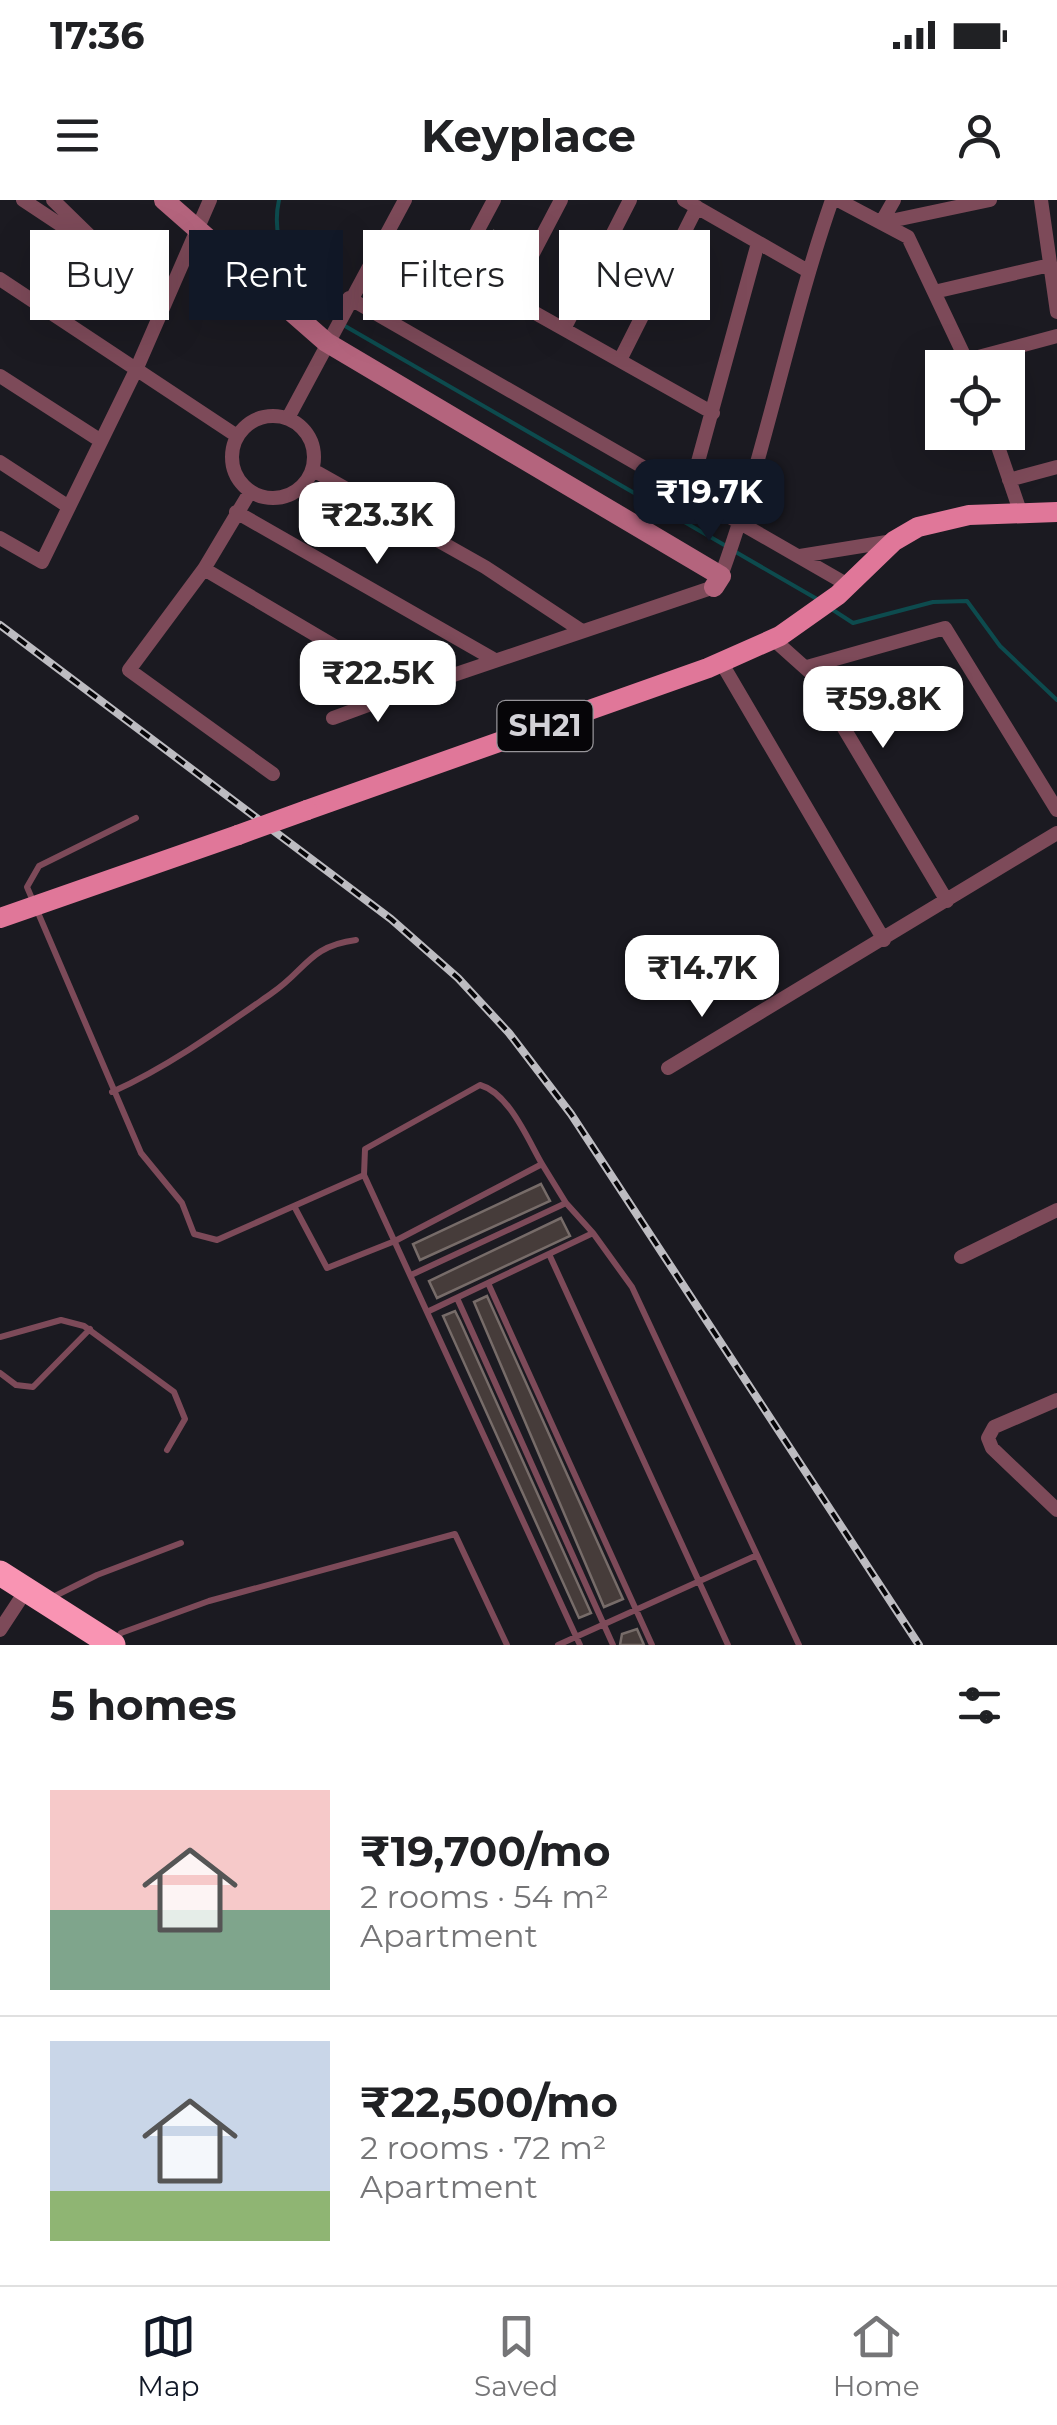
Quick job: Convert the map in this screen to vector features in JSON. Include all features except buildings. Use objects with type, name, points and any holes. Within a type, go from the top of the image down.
[{"type":"highway","points":[[0,1573],[114,1645]]},
{"type":"highway","points":[[9,1596],[84,1645]]},
{"type":"main road","name":"SH21","points":[[0,918],[721,662],[777,638],[843,590],[894,541],[939,520],[1020,511],[1057,512]]},
{"type":"street","points":[[23,200],[68,230]]},
{"type":"street","points":[[53,200],[84,230]]},
{"type":"street","points":[[164,200],[203,217]]},
{"type":"street","points":[[182,200],[203,217],[231,256],[329,338],[717,582]]},
{"type":"street","points":[[388,230],[404,200]]},
{"type":"street","points":[[478,230],[494,200]]},
{"type":"street","points":[[539,242],[561,200]]},
{"type":"street","points":[[564,329],[630,200]]},
{"type":"street","points":[[333,718],[717,582],[739,525],[808,271],[835,200],[908,237],[962,350]]},
{"type":"street","points":[[881,223],[894,200]]},
{"type":"street","points":[[881,223],[990,200]]},
{"type":"street","points":[[1041,200],[1057,312]]},
{"type":"street","points":[[620,360],[690,204],[808,271]]},
{"type":"street","points":[[169,294],[203,217]]},
{"type":"street","points":[[690,491],[758,242]]},
{"type":"street","points":[[934,292],[1050,265]]},
{"type":"street","points":[[288,418],[363,274]]},
{"type":"street","points":[[0,279],[237,436]]},
{"type":"street","points":[[348,300],[630,461],[690,491],[739,525],[800,556],[843,590]]},
{"type":"street","points":[[539,316],[713,413]]},
{"type":"street","points":[[0,538],[42,562],[158,320]]},
{"type":"street","points":[[1013,350],[1057,336]]},
{"type":"street","points":[[0,376],[101,441]]},
{"type":"street","points":[[265,416],[288,418],[299,424],[313,445],[313,470],[298,491],[287,497],[262,497],[250,492],[234,472],[237,436],[265,416]]},
{"type":"street","points":[[998,450],[1020,511]]},
{"type":"street","points":[[0,462],[69,507]]},
{"type":"street","points":[[1009,480],[1057,467]]},
{"type":"street","points":[[313,470],[485,567],[582,630]]},
{"type":"street","points":[[250,492],[204,569],[129,670],[274,774]]},
{"type":"street","points":[[236,512],[495,660]]},
{"type":"street","points":[[800,556],[894,541]]},
{"type":"street","points":[[204,569],[409,690]]},
{"type":"street","points":[[807,668],[945,628],[1057,810]]},
{"type":"street","points":[[777,638],[807,668],[947,902]]},
{"type":"street","points":[[721,662],[884,940]]},
{"type":"street","points":[[668,1068],[1057,833]]},
{"type":"street","points":[[961,1256],[1057,1210]]},
{"type":"street","points":[[1057,1400],[994,1427],[988,1438],[992,1448],[1057,1510]]},
{"type":"street","points":[[0,1630],[9,1596]]},
{"type":"lane","points":[[136,818],[38,866],[28,881],[33,906],[141,1154],[182,1203],[194,1234],[216,1240],[364,1174]]},
{"type":"lane","points":[[112,1092],[142,1078],[275,991],[313,954],[356,940]]},
{"type":"lane","points":[[578,1641],[364,1174],[366,1149],[480,1084],[488,1086],[515,1116],[566,1204],[593,1233],[632,1287],[799,1645]]},
{"type":"lane","points":[[294,1206],[326,1268],[395,1241],[542,1164]]},
{"type":"lane","points":[[412,1275],[566,1204]]},
{"type":"lane","points":[[429,1312],[593,1233]]},
{"type":"lane","points":[[550,1254],[728,1645]]},
{"type":"lane","points":[[488,1283],[652,1645]]},
{"type":"lane","points":[[457,1298],[613,1645]]},
{"type":"lane","points":[[0,1337],[61,1320],[90,1329],[177,1395],[185,1418],[167,1450]]},
{"type":"lane","points":[[0,1372],[16,1386],[33,1386],[90,1329]]},
{"type":"lane","points":[[114,1645],[121,1633],[209,1601],[454,1534],[508,1645]]},
{"type":"lane","points":[[47,1600],[97,1574],[181,1543]]},
{"type":"lane","points":[[558,1645],[578,1641],[605,1624],[755,1556]]},
{"type":"waterway","points":[[278,230],[279,200]]},
{"type":"waterway","points":[[345,326],[726,546]]},
{"type":"waterway","points":[[734,551],[817,599]]},
{"type":"waterway","points":[[833,610],[853,623],[933,602],[967,601],[1000,646],[1057,700]]},
{"type":"railway","points":[[0,625],[391,919],[458,978],[509,1033],[571,1114],[919,1645]]}]
